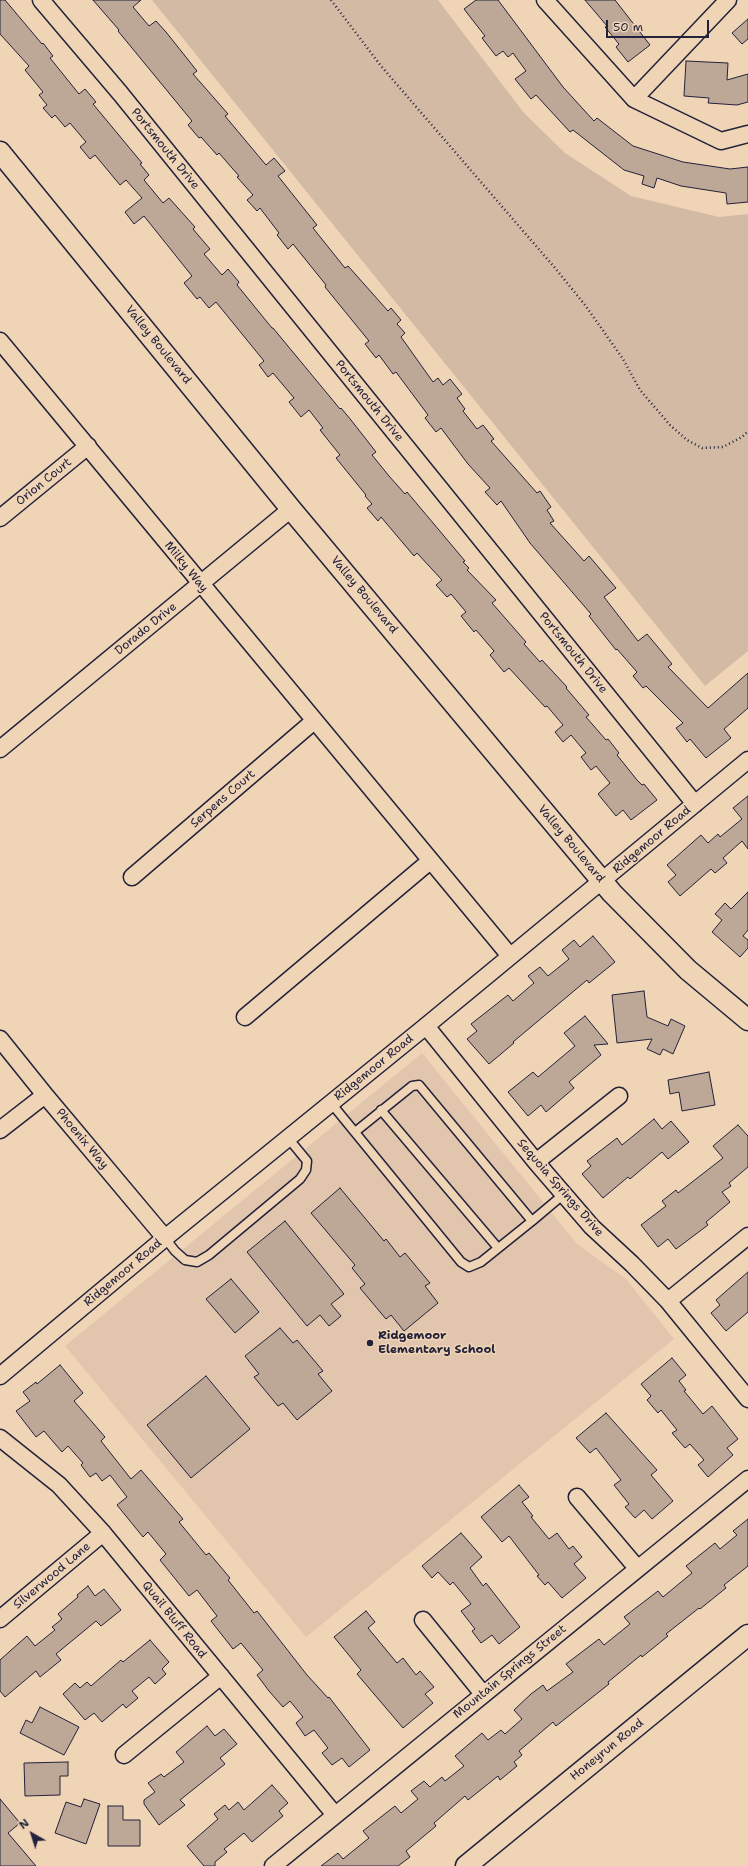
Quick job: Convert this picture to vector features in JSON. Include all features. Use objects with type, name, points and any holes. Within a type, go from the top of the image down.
[{"type":"street","name":"Portsmouth Drive","points":[[41,0],[125,99],[696,804]]},
{"type":"street","points":[[545,0],[634,99],[721,141],[748,134]]},
{"type":"street","points":[[634,99],[728,0]]},
{"type":"street","name":"Valley Boulevard","points":[[0,152],[291,509],[602,881],[640,924],[688,970],[748,1020]]},
{"type":"street","name":"Milky Way","points":[[0,341],[88,446],[200,585],[510,956]]},
{"type":"street","name":"Orion Court","points":[[0,518],[88,446]]},
{"type":"street","name":"Dorado Drive","points":[[0,749],[291,509]]},
{"type":"street","name":"Serpens Court","points":[[132,877],[314,721]]},
{"type":"street","name":"Ridgemoor Road","points":[[0,1376],[165,1238],[426,1026],[748,760]]},
{"type":"street","points":[[245,1017],[430,861]]},
{"type":"street","name":"Sequoia Springs Drive","points":[[426,1026],[536,1162],[592,1227],[632,1264],[668,1301],[748,1399]]},
{"type":"street","name":"Phoenix Way","points":[[0,1039],[165,1238]]},
{"type":"street","points":[[0,1130],[45,1095]]},
{"type":"street","points":[[536,1162],[619,1096]]},
{"type":"street","points":[[668,1301],[748,1236]]},
{"type":"street","name":"Quail Bluff Road","points":[[0,1438],[59,1485],[104,1533],[335,1815]]},
{"type":"street","name":"Mountain Springs Street","points":[[273,1866],[748,1478]]},
{"type":"street","points":[[577,1498],[637,1568]]},
{"type":"street","name":"Silverwood Lane","points":[[0,1619],[104,1533]]},
{"type":"street","points":[[423,1620],[483,1694]]},
{"type":"street","name":"Honeyrun Road","points":[[466,1866],[748,1635]]},
{"type":"street","points":[[124,1755],[221,1676]]},
{"type":"lane","points":[[355,1132],[412,1086],[419,1085],[532,1221]]},
{"type":"lane","points":[[331,1103],[461,1262],[469,1267],[480,1262],[564,1194]]},
{"type":"lane","points":[[381,1110],[498,1248]]},
{"type":"lane","points":[[165,1238],[175,1251],[185,1260],[197,1262],[209,1255],[300,1179],[306,1170],[307,1161],[288,1138]]},
{"type":"path","points":[[331,0],[381,66],[555,268],[585,305],[623,359],[640,390],[670,425],[687,440],[702,448],[723,446],[742,437],[748,431]]},
{"type":"shaded area","points":[[152,0],[438,0],[524,113],[565,153],[631,196],[719,217],[748,214],[748,651],[705,686]]},
{"type":"shaded area","name":"Ridgemoor Elementary School","points":[[422,1053],[577,1244],[626,1279],[674,1339],[306,1637],[65,1346]]},
{"type":"building","points":[[0,0],[5,0],[42,44],[43,43],[53,56],[50,58],[79,94],[85,89],[96,102],[93,104],[142,163],[140,164],[149,175],[144,180],[163,203],[169,198],[195,227],[193,229],[210,249],[204,254],[222,275],[228,269],[239,282],[237,285],[340,409],[341,408],[351,420],[376,452],[372,455],[405,494],[407,492],[465,561],[463,562],[469,568],[467,570],[496,600],[492,603],[526,642],[524,644],[540,662],[542,660],[567,687],[566,688],[589,715],[586,717],[606,740],[608,739],[619,753],[617,755],[637,780],[642,785],[644,784],[657,800],[631,820],[623,810],[616,816],[598,794],[610,783],[596,766],[591,770],[581,757],[586,753],[571,735],[563,742],[555,732],[563,725],[547,706],[545,707],[509,668],[504,672],[490,655],[494,651],[476,630],[474,632],[461,616],[466,612],[451,594],[447,597],[436,585],[442,580],[417,553],[414,556],[381,517],[378,521],[367,508],[372,504],[336,458],[340,455],[320,430],[323,428],[309,410],[301,417],[289,402],[294,398],[273,373],[268,377],[259,365],[264,361],[216,302],[209,308],[200,297],[197,299],[184,283],[192,276],[144,216],[134,224],[125,212],[142,198],[126,180],[120,185],[95,155],[90,159],[80,147],[86,142],[70,123],[65,127],[55,115],[52,118],[43,108],[47,105],[39,95],[43,92],[25,70],[29,66],[0,34]]},
{"type":"building","points":[[93,0],[141,0],[133,7],[149,26],[156,21],[166,32],[197,71],[193,74],[228,114],[225,116],[266,165],[274,158],[285,171],[278,176],[317,225],[313,228],[345,268],[348,266],[388,311],[391,308],[401,320],[397,324],[405,333],[401,337],[433,382],[438,378],[443,385],[450,379],[462,394],[457,398],[465,409],[463,411],[477,429],[483,425],[494,439],[491,441],[537,493],[540,491],[551,507],[547,510],[554,521],[550,523],[584,561],[589,556],[616,588],[604,597],[638,641],[647,634],[672,664],[668,667],[708,708],[748,673],[748,708],[724,729],[731,738],[706,758],[690,739],[687,742],[676,728],[683,723],[646,686],[643,688],[633,676],[637,672],[617,649],[616,650],[589,616],[591,614],[530,543],[501,501],[497,505],[485,492],[490,488],[468,464],[441,428],[436,432],[425,418],[428,415],[396,372],[393,374],[379,355],[376,358],[365,344],[369,341],[325,287],[326,285],[293,244],[288,249],[277,235],[279,233],[260,208],[257,211],[247,200],[253,195],[237,177],[239,176],[219,153],[217,155],[188,125],[192,121]]},
{"type":"building","points":[[476,0],[498,0],[563,87],[594,121],[597,118],[633,146],[683,162],[730,169],[748,167],[748,202],[727,204],[726,193],[681,186],[657,178],[654,188],[642,184],[644,176],[624,170],[573,130],[570,132],[536,95],[531,99],[515,79],[526,71],[513,53],[508,57],[503,51],[496,56],[482,38],[485,36],[464,9]]},
{"type":"building","points":[[585,0],[615,0],[650,45],[628,62],[616,47],[619,44],[605,27],[607,26]]},
{"type":"building","points":[[748,19],[748,39],[742,44],[732,33]]},
{"type":"building","points":[[686,61],[728,63],[727,80],[748,74],[748,102],[737,105],[708,103],[709,98],[684,96]]},
{"type":"building","points":[[748,796],[748,849],[742,841],[723,858],[727,863],[715,873],[711,869],[680,896],[668,882],[676,875],[667,865],[701,835],[708,843],[718,834],[720,837],[742,819],[733,808]]},
{"type":"building","points":[[748,892],[748,930],[743,936],[748,940],[748,948],[740,957],[712,932],[722,920],[715,914],[725,903],[731,909]]},
{"type":"building","points":[[593,936],[615,962],[589,983],[587,980],[489,1064],[467,1039],[477,1031],[471,1024],[508,995],[513,1001],[534,983],[528,976],[540,967],[548,976],[569,959],[562,950],[574,940],[580,947]]},
{"type":"building","points":[[644,991],[647,1017],[668,1026],[671,1019],[685,1026],[673,1054],[663,1049],[660,1055],[647,1049],[652,1039],[617,1043],[612,995]]},
{"type":"building","points":[[585,1016],[608,1044],[594,1045],[601,1055],[569,1082],[574,1088],[546,1112],[541,1105],[528,1116],[508,1092],[533,1072],[538,1077],[575,1046],[564,1033]]},
{"type":"building","points":[[709,1072],[715,1105],[682,1111],[679,1092],[670,1094],[668,1080]]},
{"type":"building","points":[[654,1119],[662,1129],[671,1121],[689,1142],[668,1159],[662,1152],[630,1179],[628,1177],[603,1198],[582,1174],[591,1166],[587,1161],[617,1138],[622,1145]]},
{"type":"building","points":[[738,1125],[748,1136],[748,1167],[729,1183],[731,1186],[722,1192],[730,1202],[706,1222],[708,1225],[676,1249],[668,1239],[658,1247],[641,1225],[666,1206],[662,1201],[676,1190],[678,1193],[723,1158],[713,1146]]},
{"type":"building","points":[[340,1188],[384,1241],[386,1239],[400,1257],[405,1253],[430,1283],[425,1286],[438,1303],[404,1331],[391,1315],[386,1319],[360,1288],[365,1284],[352,1268],[355,1265],[311,1213]]},
{"type":"building","points":[[285,1221],[344,1294],[331,1304],[341,1316],[329,1326],[320,1315],[307,1326],[247,1252]]},
{"type":"building","points":[[748,1272],[748,1312],[726,1331],[711,1313],[720,1305],[716,1300]]},
{"type":"building","points":[[231,1279],[259,1312],[235,1333],[206,1299]]},
{"type":"building","points":[[280,1328],[293,1343],[297,1340],[323,1371],[318,1374],[332,1391],[297,1420],[283,1403],[278,1406],[254,1377],[259,1374],[245,1356]]},
{"type":"building","points":[[672,1358],[686,1375],[679,1381],[686,1390],[684,1391],[703,1414],[712,1406],[738,1439],[727,1448],[733,1455],[708,1477],[698,1465],[704,1460],[690,1444],[685,1448],[672,1433],[677,1430],[661,1410],[658,1413],[647,1400],[651,1396],[641,1384]]},
{"type":"building","points":[[60,1365],[83,1393],[74,1401],[105,1437],[101,1441],[131,1479],[141,1470],[183,1519],[179,1522],[206,1555],[209,1553],[230,1578],[228,1580],[254,1613],[257,1611],[307,1675],[328,1698],[329,1697],[370,1750],[349,1767],[342,1758],[332,1765],[322,1753],[328,1748],[314,1730],[305,1736],[296,1723],[303,1717],[290,1701],[283,1707],[257,1675],[263,1670],[241,1643],[233,1649],[211,1621],[217,1616],[197,1590],[189,1596],[160,1560],[166,1554],[148,1532],[143,1537],[117,1505],[127,1497],[110,1475],[102,1481],[96,1473],[90,1477],[81,1465],[83,1463],[68,1446],[62,1452],[44,1431],[36,1437],[16,1411],[30,1401],[23,1392],[36,1382],[37,1384]]},
{"type":"building","points":[[206,1376],[250,1429],[191,1478],[147,1425]]},
{"type":"building","points":[[606,1413],[657,1470],[651,1475],[673,1501],[652,1519],[644,1510],[635,1518],[625,1507],[629,1504],[614,1485],[621,1480],[596,1448],[590,1453],[576,1438]]},
{"type":"building","points":[[519,1485],[529,1497],[522,1502],[533,1516],[531,1517],[549,1539],[557,1533],[569,1549],[573,1546],[582,1557],[574,1564],[586,1578],[562,1598],[548,1582],[545,1585],[537,1576],[539,1575],[509,1536],[502,1542],[481,1517]]},
{"type":"building","points":[[748,1519],[748,1566],[724,1585],[726,1588],[666,1634],[668,1636],[642,1657],[641,1655],[608,1682],[609,1684],[556,1726],[553,1722],[519,1751],[522,1755],[514,1762],[517,1766],[500,1780],[498,1776],[468,1800],[465,1796],[434,1823],[436,1826],[406,1851],[410,1857],[398,1866],[321,1866],[338,1853],[343,1859],[369,1838],[363,1831],[395,1806],[401,1813],[418,1799],[411,1791],[424,1781],[430,1787],[442,1777],[445,1781],[464,1766],[455,1756],[482,1733],[488,1740],[501,1730],[505,1734],[522,1719],[514,1710],[531,1694],[543,1685],[547,1691],[573,1672],[566,1664],[599,1639],[604,1645],[630,1624],[624,1617],[658,1591],[663,1597],[692,1573],[686,1566],[715,1543],[720,1549],[737,1535],[733,1531]]},
{"type":"building","points":[[461,1533],[482,1557],[470,1568],[483,1586],[486,1583],[520,1627],[499,1644],[492,1635],[481,1643],[472,1631],[475,1629],[461,1611],[471,1604],[453,1582],[450,1585],[438,1572],[432,1578],[422,1566]]},
{"type":"building","points":[[88,1586],[95,1596],[104,1589],[121,1610],[101,1626],[96,1621],[56,1654],[61,1660],[40,1677],[36,1671],[5,1697],[0,1691],[0,1660],[27,1636],[35,1646],[55,1630],[52,1627],[62,1619],[58,1614],[78,1597],[77,1595]]},
{"type":"building","points":[[366,1611],[375,1622],[368,1628],[397,1663],[403,1658],[416,1675],[420,1671],[434,1687],[425,1694],[433,1703],[403,1728],[357,1674],[361,1670],[334,1637]]},
{"type":"building","points":[[150,1640],[169,1662],[162,1669],[166,1674],[155,1684],[149,1677],[132,1691],[138,1698],[126,1708],[123,1704],[102,1722],[94,1713],[85,1720],[63,1694],[75,1683],[80,1688],[87,1682],[91,1686],[121,1660],[123,1662]]},
{"type":"building","points":[[40,1707],[79,1727],[64,1755],[20,1733],[26,1720],[32,1723]]},
{"type":"building","points":[[207,1726],[215,1736],[224,1729],[237,1744],[220,1758],[225,1764],[180,1800],[185,1805],[159,1825],[144,1804],[144,1800],[155,1792],[148,1783],[161,1774],[164,1777],[184,1762],[176,1752]]},
{"type":"building","points":[[68,1762],[68,1776],[60,1776],[60,1795],[25,1796],[24,1763]]},
{"type":"building","points":[[272,1785],[288,1803],[279,1811],[283,1816],[252,1842],[244,1833],[224,1849],[227,1852],[215,1862],[215,1866],[204,1866],[187,1846],[218,1819],[214,1814],[225,1805],[229,1810],[238,1802],[244,1810]]},
{"type":"building","points":[[0,1799],[20,1823],[8,1833],[36,1866],[0,1866]]},
{"type":"building","points":[[84,1799],[100,1804],[86,1844],[55,1833],[66,1802],[81,1807]]},
{"type":"building","points":[[108,1806],[123,1806],[123,1820],[140,1820],[140,1846],[108,1846]]},
{"type":"place","name":"Ridgemoor Elementary School","points":[[370,1343]]}]
